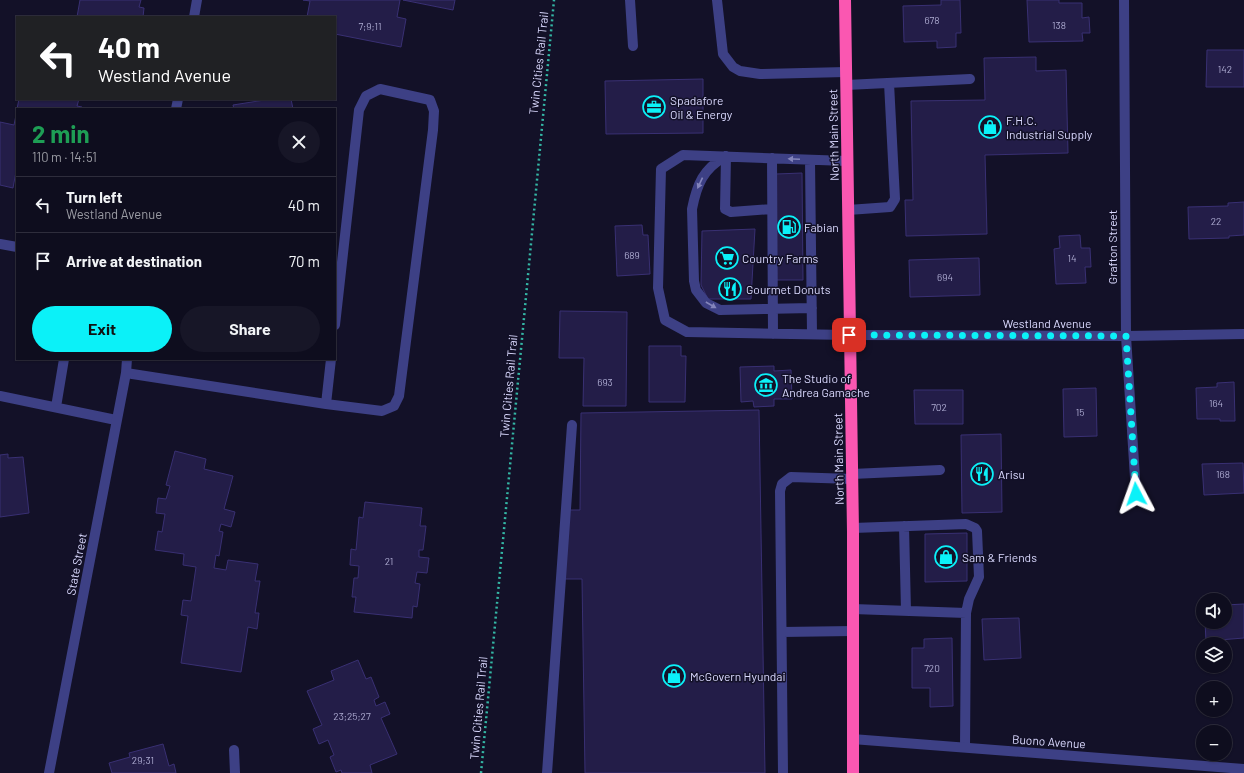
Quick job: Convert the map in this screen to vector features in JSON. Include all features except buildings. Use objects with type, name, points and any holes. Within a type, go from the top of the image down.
[{"type":"highway","name":"North Main Street","points":[[845,0],[853,528],[853,773]]},
{"type":"street","points":[[194,16],[197,0]]},
{"type":"street","points":[[630,0],[633,46]]},
{"type":"street","points":[[717,0],[723,54],[733,67],[740,71],[760,74],[846,72]]},
{"type":"street","name":"Grafton Street","points":[[1124,0],[1126,336],[1136,494]]},
{"type":"street","points":[[846,85],[970,78]]},
{"type":"street","points":[[848,210],[890,207],[893,204],[890,83]]},
{"type":"street","points":[[126,373],[326,404],[382,410],[394,406],[399,396],[433,130],[434,111],[430,100],[380,89],[366,96],[359,110],[336,316]]},
{"type":"street","name":"Westland Avenue","points":[[726,156],[683,155],[661,168],[658,288],[665,320],[687,332],[849,335],[1126,336],[1244,334]]},
{"type":"street","points":[[812,308],[720,310],[706,303],[696,290],[692,209],[695,196],[698,184],[705,174],[714,163],[726,156],[847,162]]},
{"type":"street","points":[[726,156],[725,209],[731,212],[772,209]]},
{"type":"street","points":[[772,158],[773,334]]},
{"type":"street","points":[[810,160],[812,334]]},
{"type":"street","points":[[0,244],[16,247]]},
{"type":"street","points":[[56,407],[64,360]]},
{"type":"street","name":"State Street","points":[[49,773],[126,373],[127,360]]},
{"type":"street","points":[[326,404],[331,360]]},
{"type":"street","points":[[0,396],[116,420]]},
{"type":"street","points":[[547,773],[572,424]]},
{"type":"street","points":[[783,773],[780,491],[782,484],[791,477],[852,477],[940,470]]},
{"type":"street","points":[[853,528],[966,524],[975,528],[977,531],[979,577],[969,599],[966,613],[965,748]]},
{"type":"street","points":[[904,526],[906,611]]},
{"type":"street","points":[[853,609],[966,613]]},
{"type":"street","points":[[782,632],[853,631]]},
{"type":"street","name":"Buono Avenue","points":[[852,739],[1244,769]]},
{"type":"street","points":[[234,750],[235,773]]},
{"type":"path","name":"Twin Cities Rail Trail","points":[[481,773],[554,0]]},
{"type":"place","name":"Spadafore Oil & Energy","points":[[654,107]]},
{"type":"place","name":"F.H.C. Industrial Supply","points":[[990,127]]},
{"type":"place","name":"Fabian","points":[[789,227]]},
{"type":"place","name":"Country Farms","points":[[727,258]]},
{"type":"place","name":"Gourmet Donuts","points":[[730,289]]},
{"type":"place","name":"The Studio of Andrea Gamache","points":[[766,385]]},
{"type":"place","name":"Arisu","points":[[982,474]]},
{"type":"place","name":"Sam & Friends","points":[[946,557]]},
{"type":"place","name":"McGovern Hyundai","points":[[674,676]]},
{"type":"route","points":[[849,335],[1126,336],[1136,494]]}]
